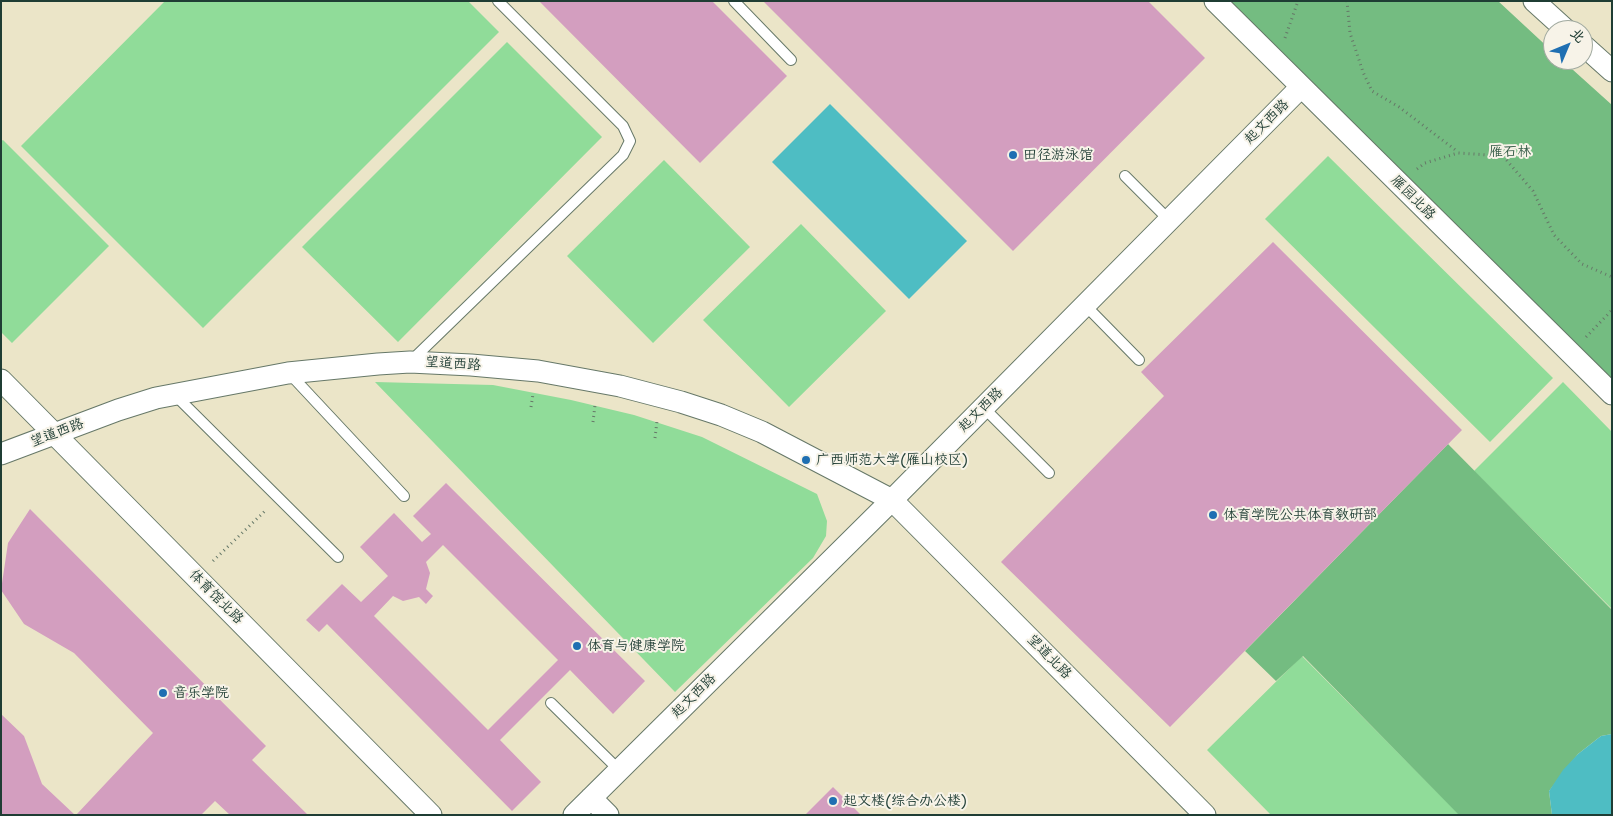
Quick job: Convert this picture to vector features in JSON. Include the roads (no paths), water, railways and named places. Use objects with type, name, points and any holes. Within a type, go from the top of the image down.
[{"type":"street","name":"雁园北路","points":[[1215,1],[1612,394]]},
{"type":"street","points":[[1534,1],[1555,20]]},
{"type":"street","points":[[1593,54],[1612,71]]},
{"type":"street","name":"起文西路","points":[[574,815],[984,408],[1302,87]]},
{"type":"street","name":"望道西路","points":[[1,454],[156,398],[288,373],[410,362],[471,365],[538,371],[659,395],[721,415],[762,432],[892,500]]},
{"type":"street","name":"体育馆北路","points":[[1,380],[431,815]]},
{"type":"street","name":"望道北路","points":[[892,500],[1205,815]]},
{"type":"street","points":[[591,798],[608,815]]},
{"type":"lane","points":[[410,362],[623,155],[630,141],[623,126],[498,1]]},
{"type":"lane","points":[[734,1],[792,60]]},
{"type":"lane","points":[[1125,176],[1169,220]]},
{"type":"lane","points":[[1085,305],[1139,360]]},
{"type":"lane","points":[[288,373],[404,496]]},
{"type":"lane","points":[[174,395],[338,557]]},
{"type":"lane","points":[[984,408],[1049,473]]},
{"type":"lane","points":[[552,703],[619,770]]},
{"type":"water","points":[[830,104],[967,241],[909,299],[772,162]]},
{"type":"water","points":[[1612,734],[1612,815],[1552,815],[1549,791],[1563,770],[1578,754],[1601,736]]},
{"type":"place","name":"田径游泳馆","points":[[1013,155]]},
{"type":"place","name":"广西师范大学(雁山校区)","points":[[806,460]]},
{"type":"place","name":"体育学院公共体育教研部","points":[[1213,515]]},
{"type":"place","name":"体育与健康学院","points":[[577,646]]},
{"type":"place","name":"音乐学院","points":[[163,693]]},
{"type":"place","name":"起文楼(综合办公楼)","points":[[833,801]]},
{"type":"park label","name":"雁石林","points":[[1510,152]]}]
